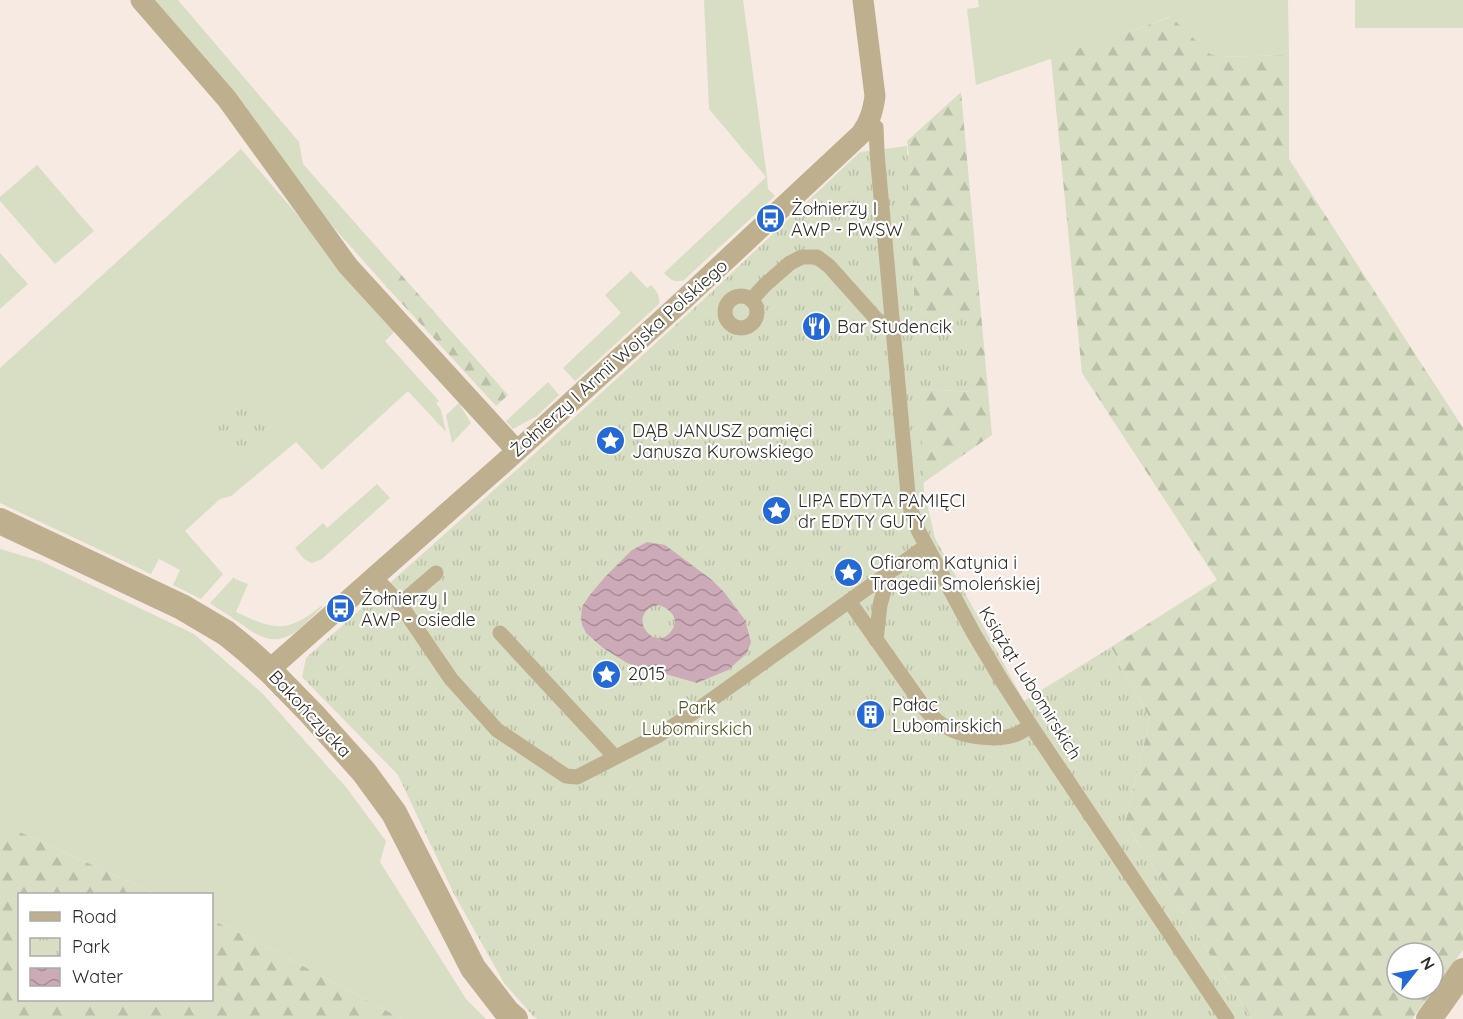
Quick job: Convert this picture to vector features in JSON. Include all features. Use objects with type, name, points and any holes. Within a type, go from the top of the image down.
[{"type":"street","points":[[141,0],[227,99],[348,266],[517,451]]},
{"type":"street","name":"Żołnierzy I Armii Wojska Polskiego","points":[[270,670],[706,280],[861,134],[874,110],[875,96],[862,0]]},
{"type":"street","name":"Książąt Lubomirskich","points":[[869,122],[876,127],[908,494],[914,520],[974,634],[1031,726],[1227,1019]]},
{"type":"street","points":[[752,300],[765,284],[790,262],[811,256],[818,257],[829,266],[879,322],[893,322]]},
{"type":"street","name":"Bakończycka","points":[[0,520],[205,619],[226,633],[270,670],[378,790],[394,813],[413,848],[473,968],[515,1019]]},
{"type":"street","points":[[375,577],[400,604],[451,679],[497,730],[566,776],[577,777],[658,735],[693,713],[926,546]]},
{"type":"street","points":[[876,640],[880,605],[889,572]]},
{"type":"street","points":[[400,604],[436,573]]},
{"type":"street","points":[[849,601],[935,720],[960,733],[1000,738],[1012,736],[1031,726]]},
{"type":"street","points":[[500,633],[615,758]]},
{"type":"street","points":[[1429,1019],[1463,971]]},
{"type":"green space","points":[[153,0],[178,0],[299,142],[303,164],[397,270],[384,284],[310,201]]},
{"type":"green space","points":[[704,0],[743,0],[768,189],[775,196],[684,280],[675,281],[664,273],[766,177],[709,109]]},
{"type":"green space","points":[[978,0],[1288,0],[1289,55],[1221,57],[1209,54],[1170,17],[976,85],[967,9],[979,7]]},
{"type":"green space","points":[[1355,0],[1463,0],[1463,28],[1355,28]]},
{"type":"green space","points":[[1171,17],[1210,54],[1221,57],[1289,55],[1289,159],[1463,428],[1463,950],[1445,974],[1445,941],[1385,941],[1385,1001],[1425,1001],[1412,1019],[1252,1019],[1125,823],[1150,719],[1111,647],[1217,580],[1082,373],[1051,58]]},
{"type":"green space","points":[[961,92],[992,435],[923,483],[918,389],[974,392],[915,317],[907,141]]},
{"type":"green space","name":"Park Lubomirskich","points":[[907,146],[915,316],[969,315],[975,392],[919,389],[924,491],[935,538],[1024,701],[1111,647],[1150,719],[1125,823],[1252,1019],[538,1019],[504,983],[454,894],[398,775],[302,677],[306,658],[542,447],[860,152]]},
{"type":"green space","points":[[241,149],[396,330],[385,341],[439,401],[436,403],[441,410],[446,432],[408,391],[322,470],[296,442],[231,496],[220,499],[185,531],[223,574],[201,599],[173,585],[180,570],[159,559],[151,574],[0,503],[0,368]]},
{"type":"green space","points":[[37,165],[94,231],[55,264],[0,201],[0,197]]},
{"type":"green space","points":[[0,253],[28,284],[0,309]]},
{"type":"green space","points":[[397,270],[508,395],[496,406],[384,284]]},
{"type":"green space","points":[[631,271],[647,288],[651,285],[655,289],[659,304],[575,381],[563,368],[621,313],[605,295]]},
{"type":"green space","points":[[548,382],[559,395],[537,416],[513,429],[506,421]]},
{"type":"green space","points":[[243,392],[272,427],[233,460],[203,425]]},
{"type":"green space","points":[[459,403],[471,423],[452,443],[446,415]]},
{"type":"green space","points":[[377,484],[390,498],[322,559],[312,563],[304,559],[295,548],[323,523],[327,528]]},
{"type":"green space","points":[[0,549],[41,561],[194,634],[262,693],[346,787],[386,841],[380,862],[466,999],[486,1019],[402,1019],[213,920],[213,893],[154,893],[0,823]]},
{"type":"green space","points":[[234,577],[248,584],[236,612],[261,623],[289,625],[322,607],[294,633],[277,639],[262,637],[210,603]]},
{"type":"green space","points":[[0,823],[154,893],[18,893],[18,1001],[213,1001],[213,920],[402,1019],[0,1019]]},
{"type":"water","points":[[647,542],[665,545],[712,580],[745,620],[751,642],[747,653],[728,670],[697,683],[627,663],[603,648],[586,633],[582,625],[582,607],[605,577],[632,550]],"holes":[[[659,605],[673,614],[674,626],[666,636],[653,637],[644,627],[642,620],[650,608]]]},
{"type":"place","name":"Żołnierzy I AWP - PWSW","points":[[770,219]]},
{"type":"place","name":"Bar Studencik","points":[[816,327]]},
{"type":"place","name":"DĄB JANUSZ pamięci Janusza Kurowskiego","points":[[611,441]]},
{"type":"place","name":"LIPA EDYTA PAMIĘCI dr EDYTY GUTY","points":[[777,511]]},
{"type":"place","name":"Ofiarom Katynia i Tragedii Smoleńskiej","points":[[849,573]]},
{"type":"place","name":"Żołnierzy I AWP - osiedle","points":[[340,609]]},
{"type":"place","name":"2015","points":[[607,674]]},
{"type":"place","name":"Pałac Lubomirskich","points":[[871,715]]}]
